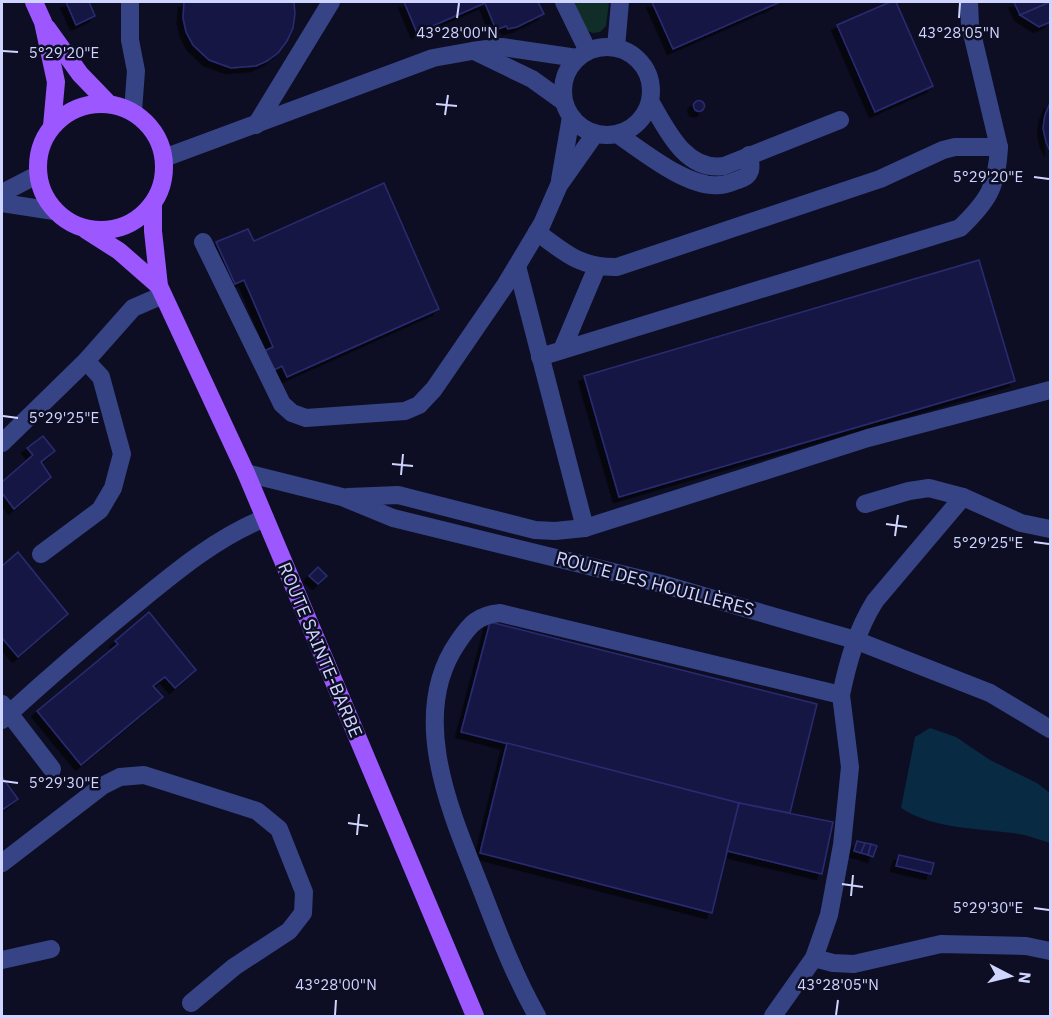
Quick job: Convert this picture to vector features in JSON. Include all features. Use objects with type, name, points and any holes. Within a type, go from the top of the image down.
[{"type":"main road","points":[[34,2],[43,22],[80,74],[108,103]]},
{"type":"main road","points":[[43,22],[56,82],[52,126]]},
{"type":"main road","points":[[108,103],[133,111],[148,123],[159,139],[164,158],[163,182],[153,203],[139,218],[121,227],[101,230],[82,228],[54,211],[39,189],[38,161],[42,143],[52,126],[78,107],[108,103]]},
{"type":"main road","name":"ROUTE SAINTE-BARBE","points":[[153,203],[153,231],[161,291],[246,473],[475,1017]]},
{"type":"main road","name":"ROUTE SAINTE-BARBE","points":[[82,228],[119,251],[161,291]]},
{"type":"street","points":[[130,2],[130,40],[136,71],[133,111]]},
{"type":"street","points":[[256,125],[332,2]]},
{"type":"street","points":[[564,2],[582,54]]},
{"type":"street","points":[[616,47],[620,2]]},
{"type":"street","points":[[540,357],[960,228],[981,208],[990,194],[998,171],[999,147],[970,25],[969,2]]},
{"type":"street","points":[[472,51],[532,78],[567,110],[582,128],[595,134],[617,134],[629,130],[639,122],[650,101],[651,87],[648,73],[634,56],[616,47],[601,46],[582,54],[569,67],[562,90],[567,110],[560,185]]},
{"type":"street","points":[[164,158],[434,58],[502,47],[582,54]]},
{"type":"street","points":[[650,101],[674,142],[695,160],[715,167],[840,120]]},
{"type":"street","points":[[203,242],[282,404],[292,413],[306,418],[405,411],[419,405],[434,389],[517,266],[560,185],[595,134]]},
{"type":"street","points":[[617,134],[680,174],[708,184],[720,185],[745,178],[752,166],[749,155]]},
{"type":"street","points":[[537,232],[570,257],[583,263],[597,267],[617,267],[880,179],[942,150],[955,147],[999,147]]},
{"type":"street","points":[[2,193],[38,175]]},
{"type":"street","points":[[2,203],[54,211]]},
{"type":"street","points":[[517,266],[585,528]]},
{"type":"street","points":[[562,350],[597,267]]},
{"type":"street","points":[[2,442],[86,361],[134,308],[161,291]]},
{"type":"street","points":[[41,554],[100,510],[114,488],[122,454],[101,377],[86,361]]},
{"type":"street","points":[[342,497],[398,495],[535,530],[585,528],[868,438],[1050,390]]},
{"type":"street","name":"ROUTE DES HOUILLÈRES","points":[[246,473],[342,497],[393,518],[662,584],[855,640],[990,693],[1050,729]]},
{"type":"street","points":[[865,504],[909,491],[929,488],[963,497],[1021,523],[1050,529]]},
{"type":"street","points":[[773,1017],[814,958],[830,915],[842,845],[850,767],[841,695],[855,640],[875,600],[963,497]]},
{"type":"street","points":[[52,768],[4,712],[175,572],[222,539],[265,518]]},
{"type":"street","points":[[537,1017],[516,980],[448,805],[435,746],[436,691],[448,657],[466,630],[484,615],[500,613],[841,695]]},
{"type":"street","points":[[2,863],[102,786],[120,777],[144,775],[257,811],[279,829],[304,892],[303,913],[289,931],[234,967],[191,1003]]},
{"type":"street","points":[[814,958],[833,963],[854,964],[941,944],[1026,946],[1050,951]]},
{"type":"street","points":[[2,960],[51,949]]},
{"type":"green space","points":[[573,2],[609,2],[606,26],[600,32],[593,33],[582,29]]},
{"type":"water","points":[[930,728],[956,737],[990,760],[1037,783],[1050,793],[1050,843],[1019,834],[943,824],[914,815],[901,808],[915,737]]},
{"type":"building","points":[[66,2],[89,2],[95,16],[76,25]]},
{"type":"building","points":[[184,2],[294,2],[293,28],[278,53],[267,61],[256,66],[231,68],[209,60],[193,45],[186,32],[183,18]]},
{"type":"building","points":[[404,2],[538,2],[544,14],[517,27],[508,29],[506,26],[496,30],[485,3],[417,33]]},
{"type":"building","points":[[652,2],[780,2],[673,49]]},
{"type":"building","points":[[890,2],[896,2],[933,86],[875,112],[837,25]]},
{"type":"building","points":[[1014,2],[1050,2],[1020,15]]},
{"type":"building","points":[[1050,2],[1050,22],[1039,27],[1020,15]]},
{"type":"building","points":[[699,100],[705,106],[699,112],[693,106]]},
{"type":"building","points":[[1050,103],[1050,151],[1043,128]]},
{"type":"building","points":[[384,183],[439,309],[287,377],[282,366],[272,371],[264,351],[273,347],[244,280],[235,284],[216,242],[248,229],[254,241]]},
{"type":"building","points":[[979,260],[1015,381],[619,497],[584,376]]},
{"type":"building","points":[[43,436],[55,451],[41,462],[51,477],[14,509],[2,493],[2,482],[33,455],[27,448]]},
{"type":"building","points":[[18,552],[68,614],[18,657],[2,638],[2,566]]},
{"type":"building","points":[[318,567],[327,576],[318,584],[309,576]]},
{"type":"building","points":[[149,612],[196,670],[175,688],[165,677],[153,686],[163,697],[81,765],[37,711],[118,644],[115,641]]},
{"type":"building","points":[[490,622],[817,704],[790,813],[739,803],[461,732]]},
{"type":"building","points":[[507,743],[739,803],[712,913],[480,853]]},
{"type":"building","points":[[2,777],[18,799],[2,810]]},
{"type":"building","points":[[739,803],[833,822],[822,874],[727,851]]},
{"type":"building","points":[[857,841],[865,843],[861,853],[854,851]]},
{"type":"building","points":[[865,843],[871,844],[868,855],[861,853]]},
{"type":"building","points":[[871,844],[877,846],[873,857],[868,855]]},
{"type":"building","points":[[899,855],[934,863],[931,874],[896,866]]}]
